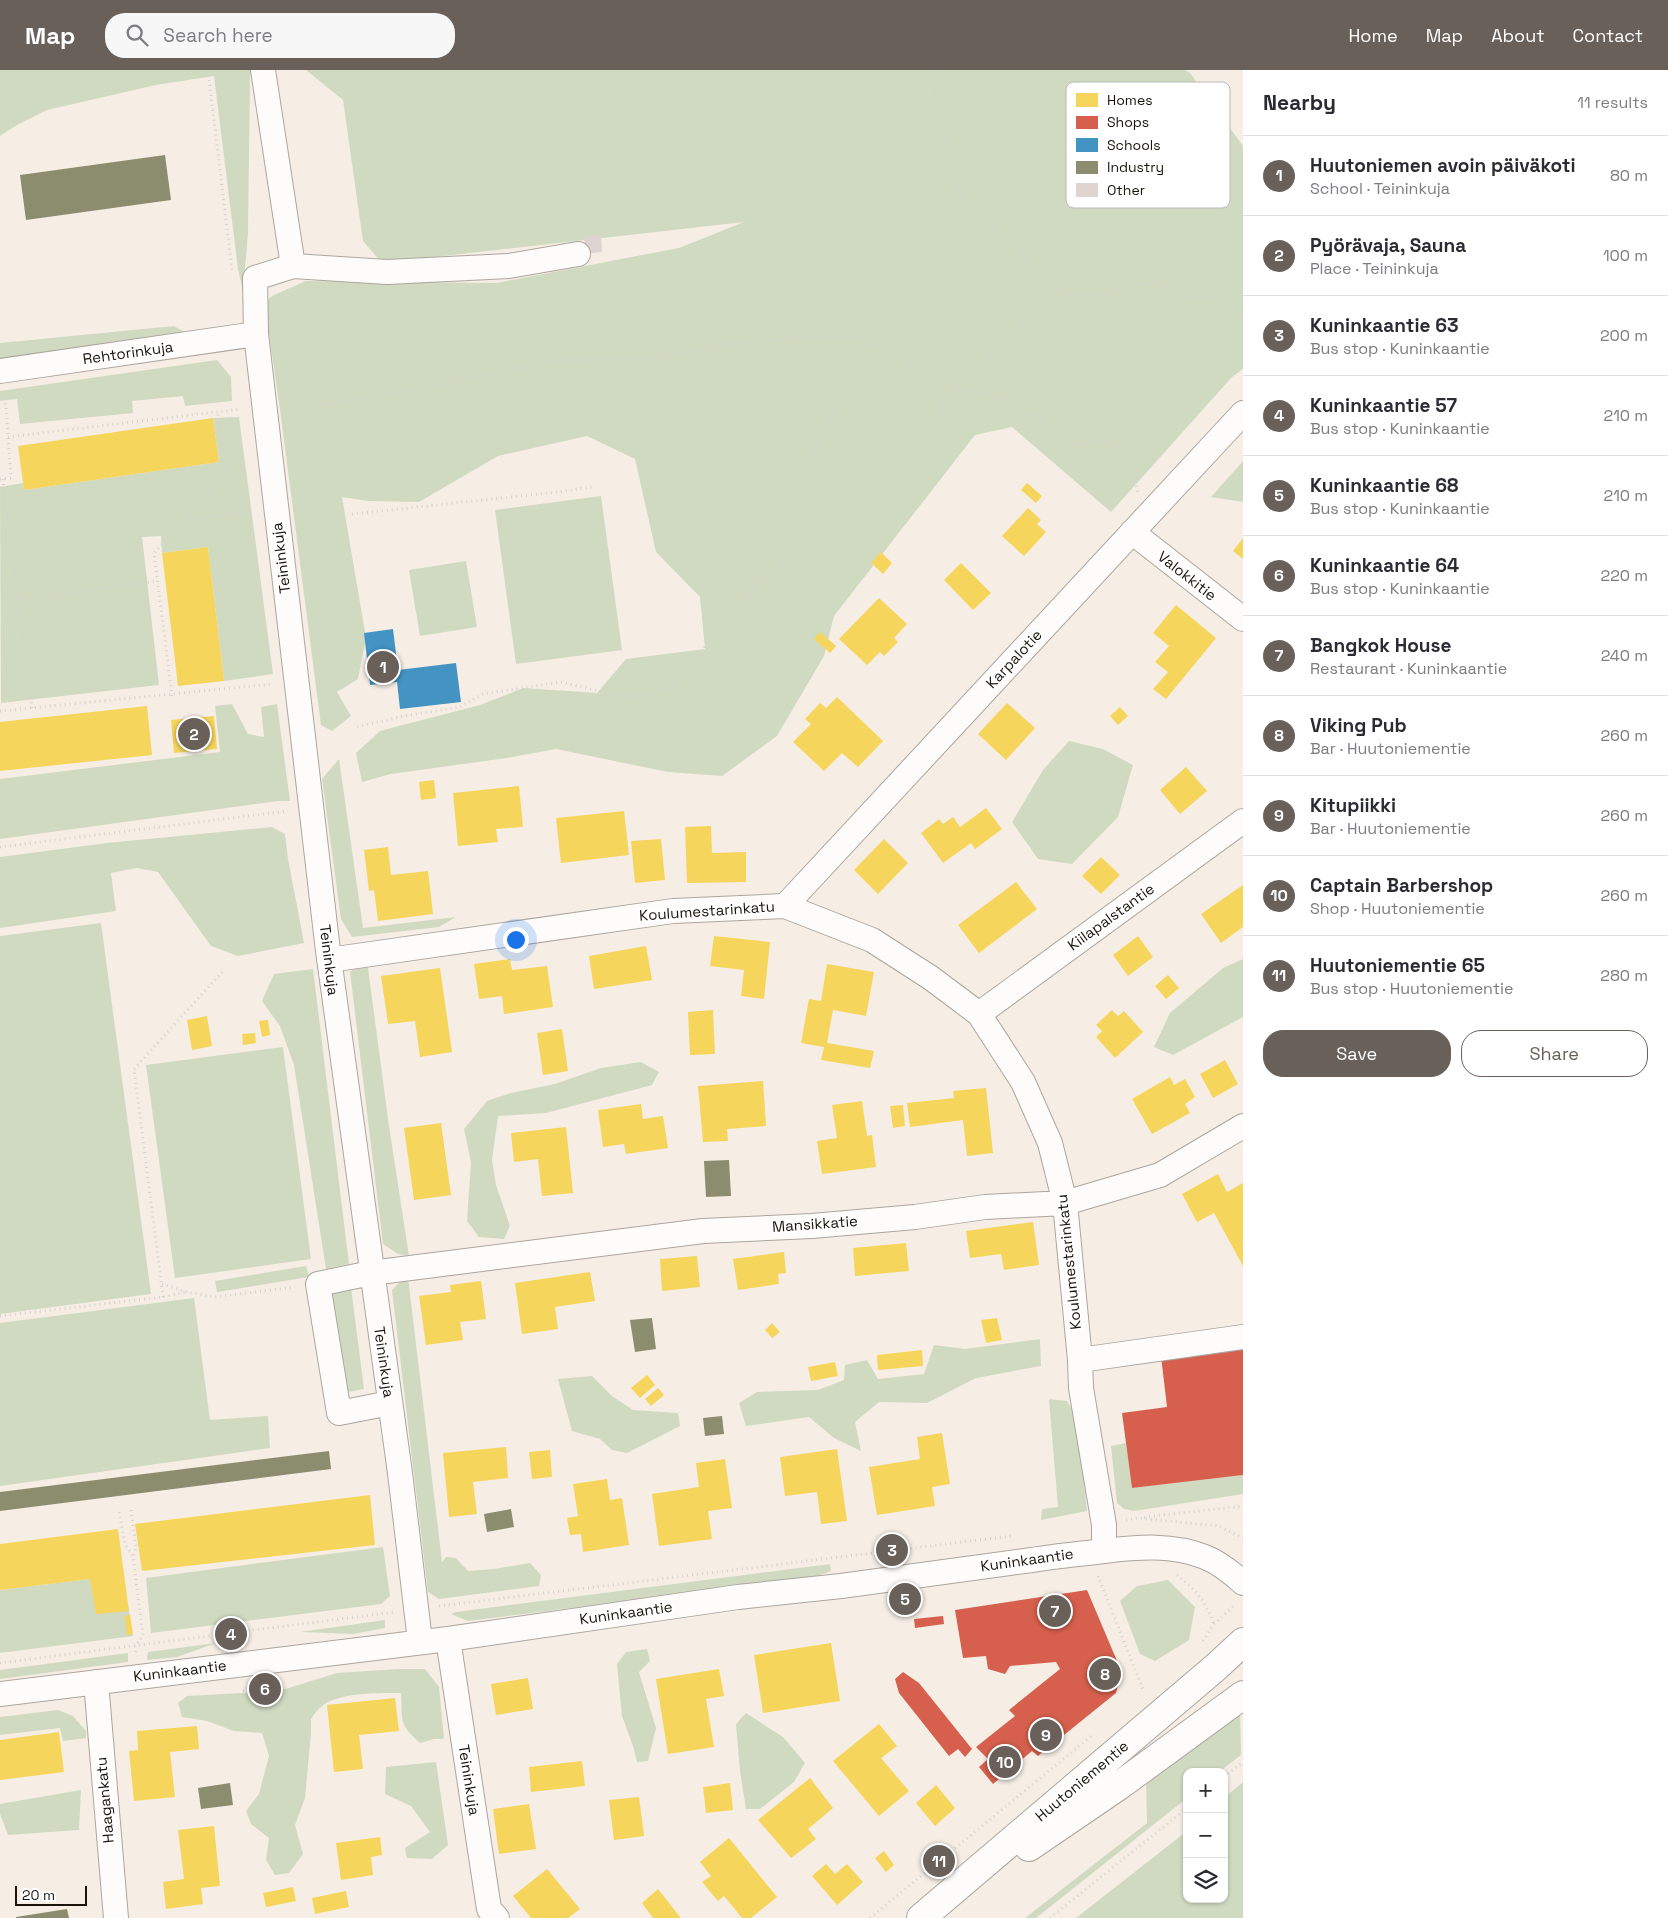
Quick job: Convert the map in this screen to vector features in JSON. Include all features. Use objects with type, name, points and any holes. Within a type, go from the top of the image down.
[{"type":"main road","name":"Huutoniementie","points":[[922,1918],[1243,1642]]},
{"type":"main road","name":"Huutoniementie","points":[[922,1918],[1120,1785],[1243,1695]]},
{"type":"street","points":[[263,70],[292,266]]},
{"type":"street","points":[[244,277],[292,266],[387,272],[509,266],[578,254]]},
{"type":"street","name":"Teininkuja","points":[[244,277],[256,334],[295,682],[329,960],[390,1403],[420,1641]]},
{"type":"street","name":"Rehtorinkuja","points":[[2,371],[256,334]]},
{"type":"street","name":"Karpalotie","points":[[785,906],[1243,413]]},
{"type":"street","name":"Valokkitie","points":[[1132,532],[1243,619]]},
{"type":"street","name":"Kiilapalstantie","points":[[979,1014],[1243,821]]},
{"type":"street","name":"Koulumestarinkatu","points":[[329,960],[673,911],[785,906],[872,940],[931,978],[979,1014],[1027,1090],[1050,1142],[1065,1203],[1081,1388],[1104,1525],[1100,1562]]},
{"type":"street","name":"Mansikkatie","points":[[318,1284],[371,1273],[703,1231],[812,1226],[915,1217],[985,1207],[1065,1203],[1160,1175],[1243,1126]]},
{"type":"street","points":[[318,1284],[339,1413],[390,1403]]},
{"type":"street","points":[[1080,1360],[1243,1337]]},
{"type":"street","name":"Kuninkaantie","points":[[0,1694],[448,1639],[738,1597],[841,1586],[1062,1555],[1100,1562],[1135,1546],[1169,1548],[1205,1557],[1226,1568],[1239,1593]]},
{"type":"street","name":"Teininkuja","points":[[448,1639],[489,1909],[496,1918]]},
{"type":"street","name":"Haagankatu","points":[[96,1682],[116,1918]]},
{"type":"path","points":[[208,70],[244,277]]},
{"type":"path","points":[[933,70],[936,109],[946,133],[952,179],[970,207],[1014,244],[1042,278],[1069,294]]},
{"type":"path","points":[[938,400],[978,366],[1014,330],[1042,307],[1069,294],[1108,294],[1133,284],[1160,282],[1182,295],[1196,300],[1215,295],[1243,318]]},
{"type":"path","points":[[315,405],[357,400],[564,360],[645,359],[728,344],[801,337],[855,337],[895,352],[928,381],[943,408],[938,428],[924,445],[773,570],[728,617],[673,687],[644,696],[620,696],[561,682],[483,694],[460,707],[404,716],[357,727]]},
{"type":"path","points":[[742,603],[786,524],[800,478],[832,416],[847,376],[867,342]]},
{"type":"path","points":[[2,371],[12,478],[2,479],[32,708]]},
{"type":"path","points":[[953,388],[1008,399],[1021,410],[1038,416],[1074,446],[1104,440],[1128,452],[1140,500]]},
{"type":"path","points":[[8,437],[264,408]]},
{"type":"path","points":[[0,411],[6,410]]},
{"type":"path","points":[[172,696],[154,553],[226,474],[218,412]]},
{"type":"path","points":[[352,514],[592,487]]},
{"type":"path","points":[[184,520],[259,512]]},
{"type":"path","points":[[18,600],[157,581]]},
{"type":"path","points":[[0,711],[172,696],[295,682]]},
{"type":"path","points":[[0,848],[311,808]]},
{"type":"path","points":[[163,1297],[134,1069],[223,970]]},
{"type":"path","points":[[162,1284],[186,1292],[214,1297],[318,1284]]},
{"type":"path","points":[[0,1316],[163,1297],[186,1292]]},
{"type":"path","points":[[1104,1525],[1137,1518],[1243,1506]]},
{"type":"path","points":[[132,1510],[136,1547],[133,1557],[143,1634],[135,1647],[140,1676]]},
{"type":"path","points":[[119,1512],[125,1544],[133,1557]]},
{"type":"path","points":[[1137,1518],[1219,1526],[1243,1538]]},
{"type":"path","points":[[0,1663],[135,1647],[416,1609],[1018,1535]]},
{"type":"path","points":[[1100,1562],[1144,1692]]},
{"type":"path","points":[[1200,1647],[1214,1624],[1239,1593]]},
{"type":"path","points":[[1137,1698],[1151,1687]]},
{"type":"path","points":[[870,1918],[1100,1729]]},
{"type":"path","points":[[1228,1774],[1243,1762]]},
{"type":"path","points":[[1050,1918],[1183,1811]]},
{"type":"green space","points":[[0,70],[258,70],[250,75],[248,233],[243,292],[238,269],[214,76],[156,85],[47,110],[0,136]]},
{"type":"green space","points":[[306,70],[1185,70],[1190,73],[1197,82],[1066,82],[1066,208],[1230,208],[1230,128],[1243,146],[1243,369],[1232,377],[1111,512],[1012,427],[975,435],[834,616],[824,656],[777,736],[722,776],[668,772],[556,749],[507,758],[391,774],[362,782],[356,753],[380,731],[480,705],[523,688],[597,693],[626,659],[705,649],[700,597],[656,552],[635,459],[587,436],[498,456],[419,502],[368,501],[342,497],[366,638],[358,679],[337,692],[351,716],[332,731],[321,725],[281,417],[268,327],[262,303],[274,295],[306,281],[496,283],[679,248],[744,222],[382,263],[363,241],[343,100]]},
{"type":"green space","points":[[174,326],[186,333],[0,364],[0,343]]},
{"type":"green space","points":[[217,360],[231,377],[232,401],[185,406],[183,396],[132,401],[133,413],[20,424],[17,399],[0,401],[0,391]]},
{"type":"green space","points":[[239,417],[273,674],[224,681],[208,547],[162,553],[161,536],[142,537],[159,685],[1,703],[0,487],[23,483],[24,490],[219,462],[213,418]]},
{"type":"green space","points":[[1243,461],[1243,502],[1211,497]]},
{"type":"green space","points":[[601,496],[622,650],[516,664],[495,510]]},
{"type":"green space","points":[[466,561],[477,627],[420,636],[409,570]]},
{"type":"green space","points":[[232,704],[248,734],[264,737],[261,707],[277,704],[290,801],[278,801],[0,839],[0,779],[220,752],[215,706]]},
{"type":"green space","points":[[1069,741],[1103,749],[1133,765],[1118,817],[1072,864],[1038,859],[1012,822],[1043,770]]},
{"type":"green space","points":[[339,759],[363,928],[456,917],[439,927],[352,937],[341,919],[322,779]]},
{"type":"green space","points":[[272,827],[285,834],[304,943],[238,956],[211,946],[158,872],[137,868],[111,873],[116,911],[0,928],[0,857],[107,843]]},
{"type":"green space","points":[[101,923],[151,1294],[0,1314],[0,936]]},
{"type":"green space","points":[[1243,959],[1243,1017],[1173,1055],[1154,1047],[1170,1013],[1223,968]]},
{"type":"green space","points":[[366,962],[409,1256],[398,1254],[383,1244],[350,972],[359,963]]},
{"type":"green space","points":[[313,969],[349,1264],[326,1269],[294,1065],[280,1026],[262,1001],[274,974]]},
{"type":"green space","points":[[283,1047],[311,1259],[175,1278],[146,1065]]},
{"type":"green space","points":[[641,1062],[659,1072],[652,1085],[546,1113],[498,1116],[492,1160],[496,1185],[510,1226],[504,1239],[479,1237],[467,1221],[471,1162],[464,1129],[487,1101],[511,1093],[555,1084],[601,1068]]},
{"type":"green space","points":[[306,1266],[309,1277],[217,1292],[215,1281]]},
{"type":"green space","points":[[408,1277],[442,1562],[446,1557],[456,1558],[468,1571],[530,1563],[541,1575],[539,1586],[439,1599],[428,1592],[392,1290],[403,1279]]},
{"type":"green space","points":[[351,1287],[364,1389],[343,1393],[330,1288]]},
{"type":"green space","points":[[194,1298],[210,1420],[268,1416],[270,1448],[0,1486],[0,1323]]},
{"type":"green space","points":[[1040,1339],[1041,1366],[976,1378],[927,1403],[879,1402],[855,1422],[861,1451],[834,1438],[809,1417],[746,1426],[739,1403],[757,1392],[818,1390],[844,1380],[845,1365],[867,1360],[878,1379],[924,1374],[934,1345],[965,1349]]},
{"type":"green space","points":[[592,1376],[612,1396],[633,1410],[678,1413],[680,1426],[627,1453],[612,1450],[600,1439],[572,1431],[558,1379]]},
{"type":"green space","points":[[1049,1399],[1067,1401],[1077,1418],[1087,1511],[1041,1520],[1042,1509],[1058,1507]]},
{"type":"green space","points":[[1126,1443],[1132,1488],[1243,1475],[1243,1494],[1134,1511],[1124,1509],[1117,1503],[1111,1446]]},
{"type":"green space","points":[[383,1547],[390,1596],[381,1604],[151,1633],[146,1578]]},
{"type":"green space","points":[[830,1564],[831,1571],[814,1577],[468,1621],[451,1614],[456,1612]]},
{"type":"green space","points":[[90,1579],[129,1611],[133,1636],[0,1653],[0,1590]]},
{"type":"green space","points":[[1168,1580],[1195,1607],[1189,1640],[1155,1661],[1140,1654],[1120,1601],[1137,1586]]},
{"type":"green space","points":[[385,1620],[385,1628],[353,1634],[300,1632]]},
{"type":"green space","points":[[216,1643],[177,1657],[147,1660],[148,1652]]},
{"type":"green space","points":[[647,1649],[650,1661],[639,1672],[656,1728],[648,1761],[637,1762],[622,1716],[617,1664],[626,1652]]},
{"type":"green space","points":[[128,1653],[128,1662],[0,1679],[0,1670]]},
{"type":"green space","points":[[425,1669],[439,1687],[444,1739],[434,1739],[420,1743],[413,1736],[404,1725],[401,1693],[371,1693],[348,1696],[337,1698],[321,1707],[311,1719],[305,1798],[295,1825],[303,1854],[289,1873],[275,1875],[266,1860],[269,1838],[251,1824],[246,1811],[259,1794],[269,1756],[262,1733],[234,1731],[207,1721],[182,1717],[178,1703],[187,1696],[279,1691],[337,1673]]},
{"type":"green space","points":[[1240,1709],[1241,1755],[1224,1768],[1183,1768],[1183,1801],[1036,1918],[1025,1918],[1147,1823],[1146,1780]]},
{"type":"green space","points":[[58,1710],[73,1716],[86,1731],[86,1738],[63,1741],[60,1728],[0,1735],[0,1717]]},
{"type":"green space","points":[[746,1713],[783,1737],[805,1763],[794,1782],[760,1809],[746,1809],[740,1771],[736,1724]]},
{"type":"green space","points":[[436,1762],[448,1845],[432,1859],[407,1858],[405,1848],[430,1832],[411,1806],[385,1794],[386,1767]]},
{"type":"green space","points":[[1243,1782],[1243,1918],[1076,1918],[1183,1834],[1183,1903],[1228,1903],[1228,1795]]},
{"type":"green space","points":[[81,1790],[79,1830],[8,1835],[0,1814],[0,1804]]},
{"type":"building: Homes","points":[[213,418],[219,462],[24,490],[18,446]]},
{"type":"building: Homes","points":[[1027,483],[1042,496],[1036,503],[1021,490]]},
{"type":"building: Homes","points":[[1028,508],[1041,520],[1037,524],[1046,532],[1024,556],[1002,536]]},
{"type":"building: Homes","points":[[1243,538],[1243,559],[1233,551]]},
{"type":"building: Homes","points":[[208,547],[224,681],[178,686],[162,553]]},
{"type":"building: Homes","points":[[881,552],[892,563],[883,574],[871,563]]},
{"type":"building: Homes","points":[[961,563],[991,593],[973,610],[944,580]]},
{"type":"building: Homes","points":[[879,598],[907,624],[894,638],[898,642],[884,656],[880,652],[867,665],[839,639]]},
{"type":"building: Homes","points":[[1176,605],[1216,638],[1166,699],[1153,689],[1168,672],[1155,662],[1169,646],[1153,633]]},
{"type":"building: Homes","points":[[820,632],[836,646],[830,653],[814,639]]},
{"type":"building: Homes","points":[[837,697],[883,741],[858,767],[842,753],[824,771],[793,742],[811,724],[805,719],[820,703],[826,708]]},
{"type":"building: Homes","points":[[1007,703],[1035,728],[1006,760],[978,734]]},
{"type":"building: Homes","points":[[147,706],[152,755],[0,771],[0,722]]},
{"type":"building: Homes","points":[[1120,707],[1128,716],[1118,725],[1110,716]]},
{"type":"building: Homes","points":[[214,716],[217,749],[174,753],[171,720]]},
{"type":"building: Homes","points":[[1186,767],[1207,791],[1180,814],[1160,790]]},
{"type":"building: Homes","points":[[434,780],[436,798],[421,800],[419,782]]},
{"type":"building: Homes","points":[[519,786],[523,827],[496,829],[498,842],[458,846],[453,793]]},
{"type":"building: Homes","points":[[986,808],[1002,829],[975,849],[971,843],[943,863],[921,833],[939,819],[943,824],[953,817],[960,827]]},
{"type":"building: Homes","points":[[624,811],[629,855],[561,863],[556,818]]},
{"type":"building: Homes","points":[[711,826],[712,853],[746,852],[746,882],[687,883],[685,827]]},
{"type":"building: Homes","points":[[661,839],[665,880],[635,883],[631,841]]},
{"type":"building: Homes","points":[[884,839],[908,863],[878,894],[854,870]]},
{"type":"building: Homes","points":[[388,847],[391,875],[428,871],[433,914],[378,921],[374,890],[369,891],[364,850]]},
{"type":"building: Homes","points":[[1101,857],[1120,875],[1101,894],[1082,876]]},
{"type":"building: Homes","points":[[1016,882],[1037,909],[979,953],[958,925]]},
{"type":"building: Homes","points":[[1243,885],[1243,927],[1221,943],[1201,914]]},
{"type":"building: Homes","points":[[714,936],[770,942],[764,999],[741,996],[744,970],[710,966]]},
{"type":"building: Homes","points":[[1138,936],[1153,957],[1128,976],[1113,955]]},
{"type":"building: Homes","points":[[646,946],[652,980],[594,989],[589,956]]},
{"type":"building: Homes","points":[[510,959],[512,970],[547,966],[553,1007],[504,1014],[502,996],[479,999],[474,964]]},
{"type":"building: Homes","points":[[827,964],[874,972],[866,1016],[833,1010],[827,1043],[874,1051],[870,1068],[821,1060],[824,1047],[801,1043],[809,999],[821,1001]]},
{"type":"building: Homes","points":[[440,968],[452,1052],[420,1057],[415,1021],[388,1024],[381,976]]},
{"type":"building: Homes","points":[[1168,975],[1179,988],[1166,999],[1155,986]]},
{"type":"building: Homes","points":[[713,1010],[715,1054],[690,1055],[688,1012]]},
{"type":"building: Homes","points":[[1112,1010],[1118,1016],[1124,1011],[1143,1032],[1115,1058],[1096,1037],[1102,1031],[1096,1025]]},
{"type":"building: Homes","points":[[207,1016],[212,1046],[192,1050],[187,1020]]},
{"type":"building: Homes","points":[[268,1020],[270,1035],[262,1037],[259,1021]]},
{"type":"building: Homes","points":[[562,1029],[568,1071],[543,1075],[537,1033]]},
{"type":"building: Homes","points":[[255,1033],[256,1043],[243,1045],[242,1034]]},
{"type":"building: Homes","points":[[1225,1060],[1238,1084],[1213,1098],[1200,1074]]},
{"type":"building: Homes","points":[[1170,1077],[1174,1085],[1185,1079],[1195,1097],[1185,1104],[1190,1113],[1152,1134],[1132,1099]]},
{"type":"building: Homes","points":[[763,1081],[766,1126],[727,1129],[728,1141],[703,1142],[698,1086]]},
{"type":"building: Homes","points":[[986,1088],[993,1153],[967,1156],[963,1120],[910,1127],[907,1103],[954,1098],[953,1091]]},
{"type":"building: Homes","points":[[862,1101],[867,1136],[872,1135],[876,1167],[822,1174],[817,1141],[837,1138],[832,1105]]},
{"type":"building: Homes","points":[[641,1104],[643,1119],[663,1116],[668,1148],[626,1154],[624,1144],[603,1147],[598,1110]]},
{"type":"building: Homes","points":[[903,1105],[905,1126],[893,1128],[890,1106]]},
{"type":"building: Homes","points":[[441,1123],[451,1195],[414,1200],[404,1128]]},
{"type":"building: Homes","points":[[566,1127],[573,1193],[542,1196],[538,1159],[514,1162],[511,1133]]},
{"type":"building: Homes","points":[[1218,1174],[1227,1192],[1243,1183],[1243,1266],[1214,1213],[1197,1222],[1182,1194]]},
{"type":"building: Homes","points":[[1033,1222],[1039,1265],[1004,1270],[1001,1254],[970,1258],[966,1231]]},
{"type":"building: Homes","points":[[906,1243],[909,1271],[855,1276],[853,1248]]},
{"type":"building: Homes","points":[[784,1252],[786,1273],[778,1274],[779,1284],[738,1290],[733,1259]]},
{"type":"building: Homes","points":[[697,1256],[700,1287],[662,1291],[660,1259]]},
{"type":"building: Homes","points":[[590,1272],[595,1301],[555,1307],[558,1329],[522,1334],[515,1283]]},
{"type":"building: Homes","points":[[481,1281],[486,1319],[460,1322],[463,1340],[426,1345],[419,1296],[451,1292],[450,1285]]},
{"type":"building: Homes","points":[[997,1318],[1002,1340],[986,1343],[981,1320]]},
{"type":"building: Homes","points":[[772,1323],[780,1332],[772,1338],[765,1330]]},
{"type":"building: Homes","points":[[922,1350],[923,1366],[878,1370],[877,1355]]},
{"type":"building: Homes","points":[[835,1362],[838,1376],[811,1381],[808,1367]]},
{"type":"building: Homes","points":[[647,1375],[655,1385],[640,1398],[631,1388]]},
{"type":"building: Homes","points":[[658,1388],[664,1395],[651,1406],[645,1399]]},
{"type":"building: Homes","points":[[942,1433],[950,1484],[932,1487],[935,1506],[877,1515],[869,1467],[920,1459],[917,1437]]},
{"type":"building: Homes","points":[[506,1447],[508,1478],[473,1482],[477,1514],[449,1517],[443,1453]]},
{"type":"building: Homes","points":[[837,1449],[847,1521],[821,1524],[817,1492],[785,1496],[780,1457]]},
{"type":"building: Homes","points":[[550,1450],[552,1477],[532,1479],[529,1452]]},
{"type":"building: Homes","points":[[725,1459],[732,1508],[708,1511],[712,1539],[659,1546],[652,1494],[699,1487],[696,1463]]},
{"type":"building: Homes","points":[[607,1479],[610,1500],[622,1498],[629,1545],[583,1552],[581,1534],[570,1535],[567,1518],[578,1516],[573,1484]]},
{"type":"building: Homes","points":[[370,1495],[375,1545],[142,1571],[135,1524]]},
{"type":"building: Homes","points":[[118,1529],[129,1611],[96,1614],[90,1579],[0,1590],[0,1544]]},
{"type":"building: Homes","points":[[130,1615],[133,1634],[127,1635],[125,1616]]},
{"type":"building: Homes","points":[[831,1643],[840,1701],[763,1713],[754,1655]]},
{"type":"building: Homes","points":[[719,1669],[724,1696],[706,1699],[714,1747],[668,1754],[656,1679]]},
{"type":"building: Homes","points":[[528,1678],[533,1709],[496,1715],[491,1684]]},
{"type":"building: Homes","points":[[395,1698],[399,1731],[359,1735],[363,1769],[334,1772],[327,1705]]},
{"type":"building: Homes","points":[[879,1724],[897,1746],[881,1758],[909,1791],[879,1816],[833,1761]]},
{"type":"building: Homes","points":[[197,1726],[199,1749],[170,1752],[175,1797],[134,1801],[129,1751],[138,1750],[137,1731]]},
{"type":"building: Homes","points":[[59,1732],[64,1772],[0,1780],[0,1740]]},
{"type":"building: Homes","points":[[582,1761],[585,1786],[531,1792],[529,1767]]},
{"type":"building: Homes","points":[[810,1778],[833,1808],[808,1829],[816,1839],[791,1858],[758,1820]]},
{"type":"building: Homes","points":[[730,1783],[733,1810],[706,1813],[703,1787]]},
{"type":"building: Homes","points":[[936,1785],[955,1808],[935,1826],[916,1803]]},
{"type":"building: Homes","points":[[639,1797],[644,1836],[614,1840],[609,1800]]},
{"type":"building: Homes","points":[[529,1804],[536,1849],[499,1854],[493,1809]]},
{"type":"building: Homes","points":[[214,1826],[220,1886],[201,1888],[203,1904],[166,1909],[163,1882],[184,1879],[178,1830]]},
{"type":"building: Homes","points":[[380,1837],[382,1855],[371,1857],[373,1875],[341,1880],[336,1843]]},
{"type":"building: Homes","points":[[729,1838],[777,1897],[751,1918],[742,1918],[724,1896],[718,1901],[702,1882],[711,1876],[700,1862]]},
{"type":"building: Homes","points":[[884,1851],[894,1865],[886,1872],[875,1858]]},
{"type":"building: Homes","points":[[826,1864],[835,1874],[847,1864],[863,1882],[837,1905],[812,1876]]},
{"type":"building: Homes","points":[[547,1869],[580,1909],[568,1918],[531,1918],[513,1896]]},
{"type":"building: Homes","points":[[293,1887],[296,1901],[266,1907],[263,1893]]},
{"type":"building: Homes","points":[[658,1889],[681,1918],[653,1918],[642,1903]]},
{"type":"building: Homes","points":[[346,1891],[349,1907],[315,1914],[312,1898]]},
{"type":"building: Shops","points":[[1243,1345],[1243,1475],[1132,1488],[1122,1413],[1167,1407],[1161,1356]]},
{"type":"building: Shops","points":[[1087,1590],[1120,1668],[1116,1693],[1038,1756],[1032,1751],[993,1784],[979,1767],[988,1759],[976,1747],[1015,1716],[1009,1710],[1060,1669],[1056,1662],[1010,1666],[1005,1674],[988,1669],[986,1656],[963,1658],[955,1610]]},
{"type":"building: Shops","points":[[943,1616],[944,1624],[915,1628],[914,1619]]},
{"type":"building: Shops","points":[[903,1672],[919,1683],[972,1749],[965,1757],[958,1749],[949,1756],[899,1693],[895,1679]]},
{"type":"building: Schools","points":[[393,629],[398,670],[456,663],[461,702],[400,709],[397,682],[370,685],[364,633]]},
{"type":"building: Industry","points":[[165,155],[171,200],[26,220],[20,175]]},
{"type":"building: Industry","points":[[729,1160],[731,1196],[706,1197],[704,1161]]},
{"type":"building: Industry","points":[[652,1318],[656,1349],[635,1352],[630,1320]]},
{"type":"building: Industry","points":[[722,1416],[724,1434],[705,1436],[703,1418]]},
{"type":"building: Industry","points":[[329,1451],[331,1469],[0,1511],[0,1492]]},
{"type":"building: Industry","points":[[511,1509],[514,1527],[487,1532],[484,1514]]},
{"type":"building: Industry","points":[[230,1783],[233,1805],[201,1809],[198,1788]]},
{"type":"building: Industry","points":[[67,1909],[69,1918],[16,1918],[16,1917]]},
{"type":"building: Other","points":[[601,235],[602,252],[585,254],[584,237]]},
{"type":"place","name":"Huutoniemen avoin päiväkoti","points":[[383,667]]},
{"type":"place","name":"Pyörävaja, Sauna","points":[[194,734]]},
{"type":"place","name":"Kuninkaantie 63","points":[[892,1550]]},
{"type":"place","name":"Kuninkaantie 68","points":[[905,1599]]},
{"type":"place","name":"Bangkok House","points":[[1055,1611]]},
{"type":"place","name":"Kuninkaantie 57","points":[[231,1634]]},
{"type":"place","name":"Viking Pub","points":[[1105,1674]]},
{"type":"place","name":"Kuninkaantie 64","points":[[265,1689]]},
{"type":"place","name":"Kitupiikki","points":[[1046,1735]]},
{"type":"place","name":"Captain Barbershop","points":[[1005,1762]]},
{"type":"place","name":"Huutoniementie 65","points":[[939,1861]]}]
